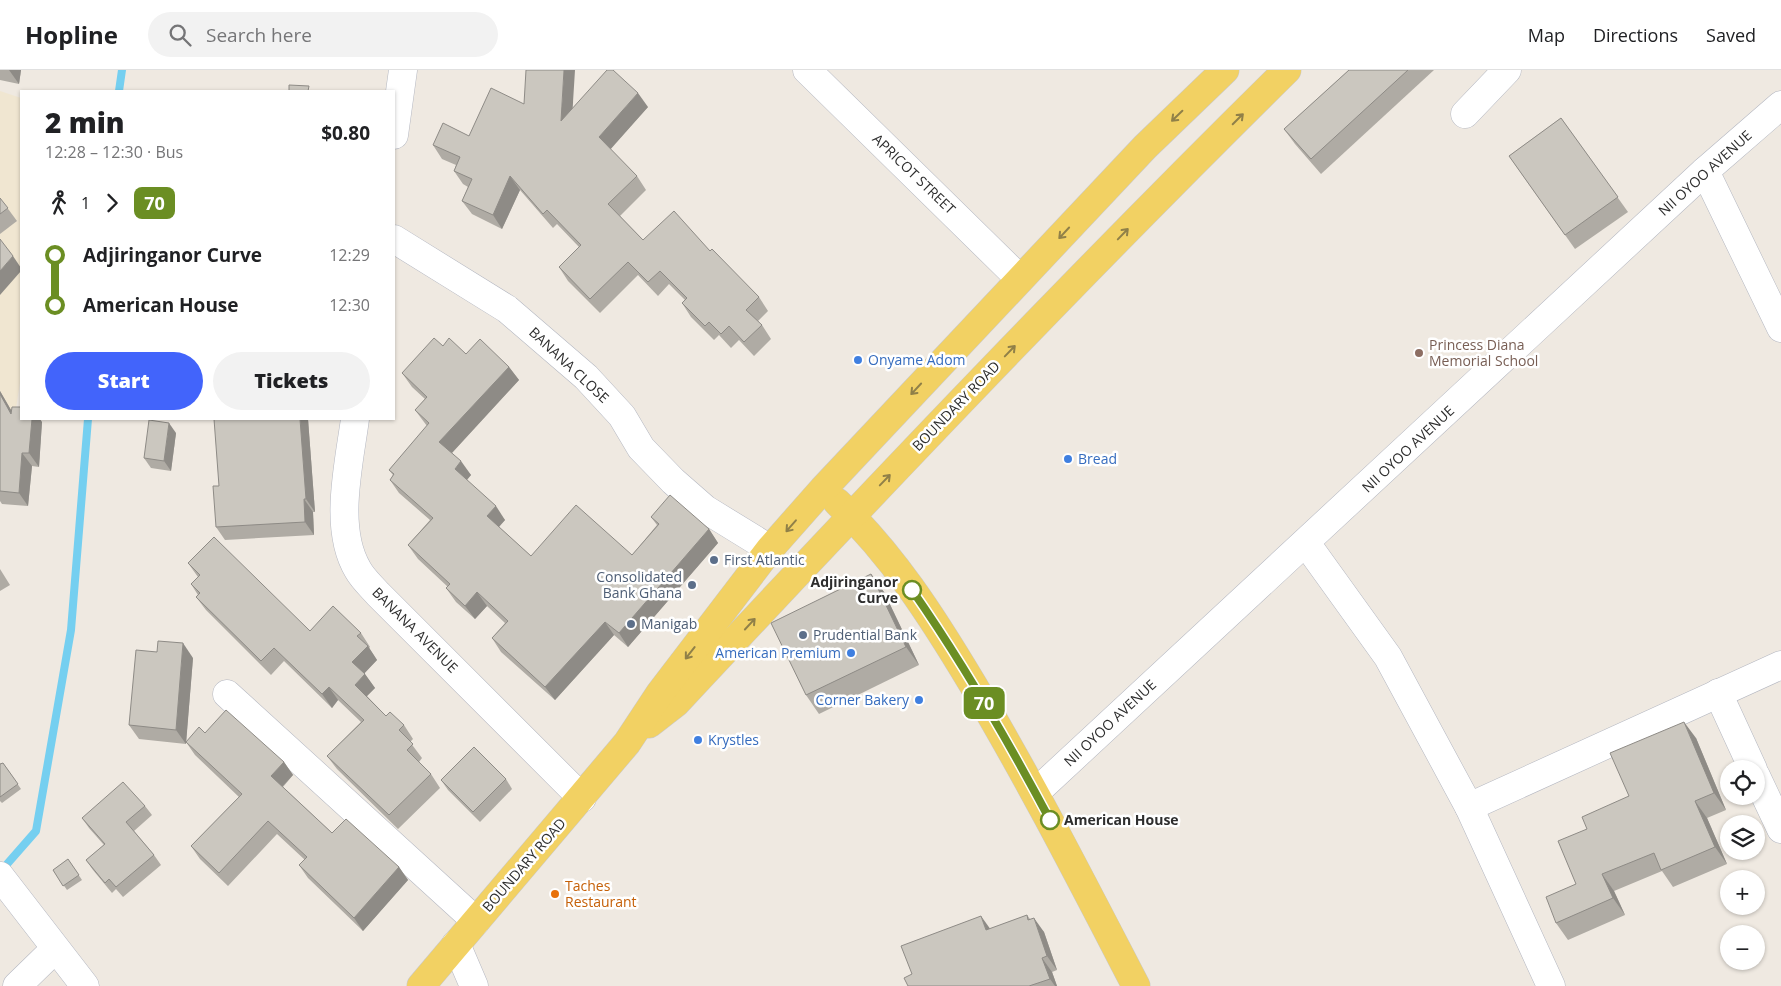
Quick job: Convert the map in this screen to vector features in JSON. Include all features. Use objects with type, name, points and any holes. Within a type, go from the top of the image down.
[{"type":"main road","name":"BOUNDARY ROAD","points":[[421,986],[627,743],[660,693],[770,550],[823,489],[1146,147],[1225,70]]},
{"type":"main road","name":"BOUNDARY ROAD","points":[[627,743],[676,703],[851,515],[1156,199],[1287,70]]},
{"type":"main road","points":[[823,489],[851,515],[893,562],[934,620],[1035,793],[1136,986]]},
{"type":"street","points":[[395,128],[403,70]]},
{"type":"street","points":[[1465,114],[1507,70]]},
{"type":"street","name":"APRICOT STREET","points":[[811,71],[1020,279]]},
{"type":"street","name":"NII OYOO AVENUE","points":[[1035,793],[1705,171],[1781,105]]},
{"type":"street","points":[[1705,171],[1781,328]]},
{"type":"street","name":"BANANA CLOSE","points":[[395,240],[508,309],[586,376],[622,416],[641,448],[673,481],[705,509],[770,550]]},
{"type":"street","name":"BANANA AVENUE","points":[[355,420],[344,504],[346,536],[357,570],[378,594],[582,798]]},
{"type":"street","points":[[1306,543],[1388,657],[1469,808],[1551,986]]},
{"type":"street","points":[[1469,808],[1781,665]]},
{"type":"street","points":[[1718,693],[1749,760]]},
{"type":"street","points":[[227,694],[476,922]]},
{"type":"street","points":[[1765,795],[1781,829]]},
{"type":"street","points":[[0,876],[15,899],[85,986]]},
{"type":"street","points":[[456,944],[474,986]]},
{"type":"street","points":[[17,986],[55,949]]},
{"type":"shaded area","points":[[0,91],[20,98],[20,383],[14,420],[0,421]]},
{"type":"building","points":[[526,70],[564,70],[561,121],[607,70],[613,70],[638,93],[599,137],[637,176],[608,204],[643,240],[674,211],[710,251],[712,249],[759,297],[746,310],[762,325],[744,342],[729,326],[721,334],[709,322],[705,326],[682,303],[687,298],[660,271],[648,282],[628,262],[590,299],[559,267],[581,245],[547,210],[543,214],[510,176],[493,215],[462,201],[472,179],[454,171],[460,157],[433,145],[443,123],[469,136],[491,88],[524,104]]},
{"type":"building","points":[[1349,70],[1408,70],[1311,159],[1284,129]]},
{"type":"building","points":[[289,85],[309,86],[308,90],[289,90]]},
{"type":"building","points":[[1561,118],[1618,197],[1565,235],[1509,156]]},
{"type":"building","points":[[0,198],[8,208],[0,214]]},
{"type":"building","points":[[0,239],[13,256],[0,271]]},
{"type":"building","points":[[434,338],[443,346],[449,338],[466,354],[480,339],[509,367],[439,442],[461,461],[455,469],[496,506],[487,516],[531,556],[576,505],[632,555],[659,524],[651,517],[670,495],[709,529],[619,633],[605,622],[545,687],[492,638],[508,621],[477,592],[465,606],[446,588],[450,584],[408,545],[433,518],[390,480],[394,474],[389,470],[429,423],[415,410],[427,397],[402,373]]},
{"type":"building","points":[[0,394],[11,414],[12,407],[20,407],[20,420],[32,420],[29,453],[22,453],[19,493],[0,491]]},
{"type":"building","points":[[149,420],[169,423],[164,461],[144,458]]},
{"type":"building","points":[[214,420],[300,420],[306,499],[304,499],[305,522],[216,527],[213,486],[219,486]]},
{"type":"building","points":[[214,537],[310,631],[333,606],[361,633],[357,636],[368,646],[352,662],[365,674],[355,685],[386,716],[390,712],[404,725],[399,730],[413,744],[407,750],[431,774],[389,815],[327,756],[364,720],[329,687],[322,694],[274,648],[261,661],[196,597],[200,593],[191,584],[200,575],[188,563]]},
{"type":"building","name":"American Premium","points":[[871,574],[906,647],[806,695],[771,623]]},
{"type":"building","points":[[158,641],[183,643],[176,730],[129,725],[136,650],[157,652]]},
{"type":"building","points":[[226,710],[284,762],[271,776],[332,833],[346,819],[399,867],[354,918],[299,865],[307,857],[268,821],[219,873],[191,846],[242,794],[186,742],[199,727],[205,733]]},
{"type":"building","points":[[1684,722],[1714,793],[1695,801],[1715,847],[1661,870],[1654,853],[1602,874],[1613,898],[1556,923],[1546,897],[1576,884],[1558,841],[1587,829],[1582,817],[1629,796],[1610,753]]},
{"type":"building","points":[[474,747],[506,779],[473,812],[441,780]]},
{"type":"building","points":[[3,763],[18,784],[0,797],[0,764]]},
{"type":"building","points":[[123,782],[145,806],[126,822],[154,855],[116,887],[109,879],[105,883],[86,860],[105,844],[82,818]]},
{"type":"building","points":[[68,859],[79,875],[63,886],[53,870]]},
{"type":"building","points":[[1027,915],[1028,920],[1034,918],[1047,956],[1042,958],[1050,979],[1029,986],[908,986],[904,978],[912,974],[901,946],[981,916],[986,930]]},
{"type":"waterway","points":[[119,90],[122,70]]},
{"type":"waterway","points":[[0,872],[36,831],[71,630],[88,420]]},
{"type":"bus line","name":"70","points":[[912,590],[934,620],[987,708],[1050,820]]},
{"type":"place","name":"Princess Diana Memorial School","points":[[1419,353]]},
{"type":"place","name":"Onyame Adom","points":[[858,360]]},
{"type":"place","name":"Bread","points":[[1068,459]]},
{"type":"place","name":"First Atlantic","points":[[714,560]]},
{"type":"place","name":"Consolidated Bank Ghana","points":[[692,585]]},
{"type":"place","name":"Adjiringanor Curve","points":[[912,590]]},
{"type":"place","name":"Manigab","points":[[631,624]]},
{"type":"place","name":"Prudential Bank","points":[[803,635]]},
{"type":"place","name":"American Premium","points":[[851,653]]},
{"type":"place","name":"Corner Bakery","points":[[919,700]]},
{"type":"place","name":"Krystles","points":[[698,740]]},
{"type":"place","name":"American House","points":[[1050,820]]},
{"type":"place","name":"Taches Restaurant","points":[[555,894]]}]
